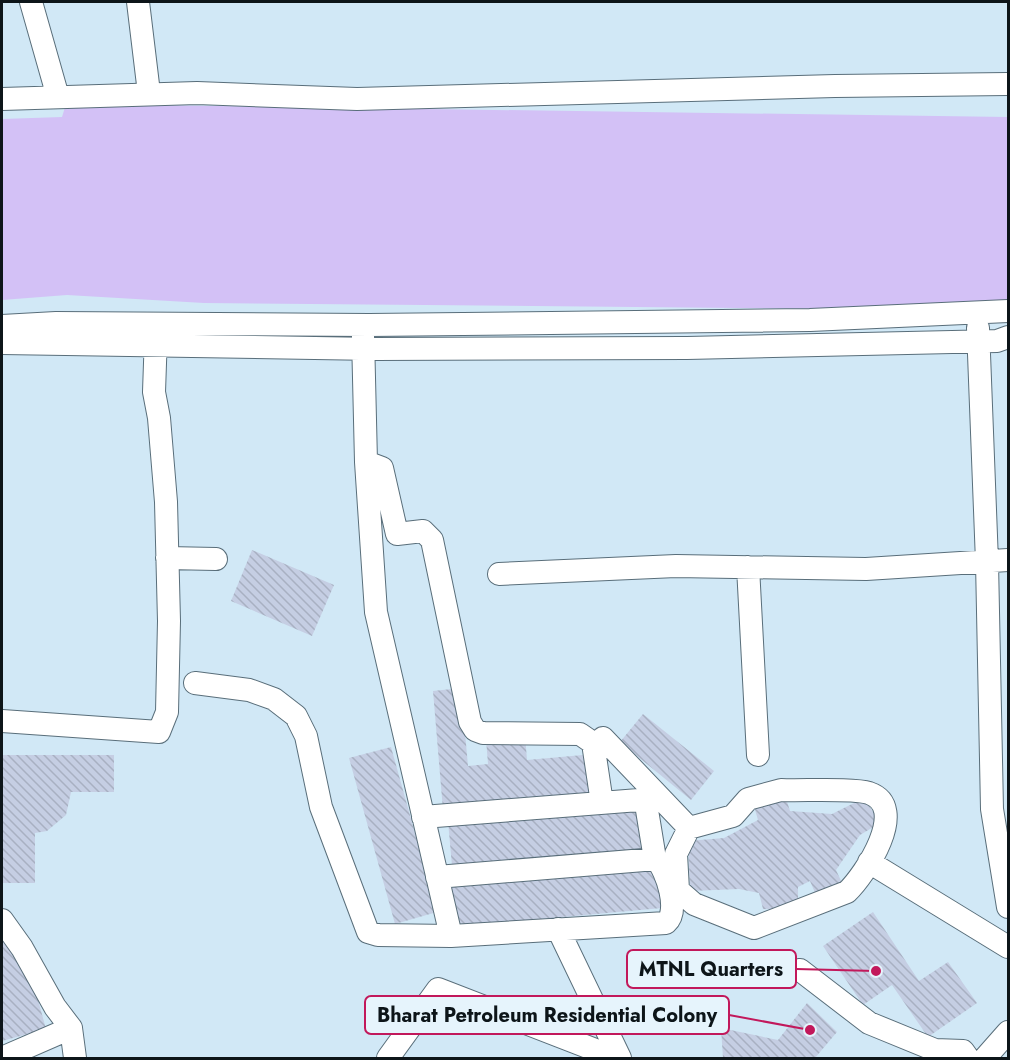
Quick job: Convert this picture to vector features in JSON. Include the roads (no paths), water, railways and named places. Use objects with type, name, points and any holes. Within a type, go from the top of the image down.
[{"type":"street","points":[[31,2],[58,97]]},
{"type":"street","points":[[138,2],[149,93]]},
{"type":"street","points":[[2,99],[149,93],[265,93],[357,99],[835,86],[1008,84]]},
{"type":"street","points":[[2,343],[47,334],[155,324],[363,325],[610,322],[854,318],[1008,311]]},
{"type":"street","points":[[977,314],[998,561],[992,809],[1008,907]]},
{"type":"street","points":[[854,318],[856,343]]},
{"type":"street","points":[[610,322],[611,348]]},
{"type":"street","points":[[536,323],[537,348]]},
{"type":"street","points":[[2,721],[159,732],[167,712],[167,558],[159,418],[154,392],[158,347],[155,324]]},
{"type":"street","points":[[267,324],[267,348]]},
{"type":"street","points":[[363,325],[366,462],[376,612],[451,936]]},
{"type":"street","points":[[2,326],[47,334],[158,347],[611,348],[978,341],[1008,338]]},
{"type":"street","points":[[366,462],[382,468],[397,534]]},
{"type":"street","points":[[371,537],[423,531],[432,540],[470,723],[476,730],[483,734],[580,734],[586,737],[593,743],[603,803]]},
{"type":"street","points":[[167,558],[216,559]]},
{"type":"street","points":[[499,574],[676,566],[866,569],[998,561]]},
{"type":"street","points":[[748,567],[758,755]]},
{"type":"street","points":[[195,683],[249,690],[274,699],[296,716],[306,736],[321,807],[368,932],[378,935],[451,936],[666,923],[672,918],[674,909],[662,866],[655,859],[646,804],[639,800],[423,817]]},
{"type":"street","points":[[603,738],[689,828]]},
{"type":"street","points":[[781,790],[868,793],[882,801],[886,810],[885,831],[858,882],[847,892],[754,928],[694,904],[678,891],[676,854],[689,828],[733,816],[748,799],[765,792],[781,790]]},
{"type":"street","points":[[437,877],[655,859]]},
{"type":"street","points":[[869,862],[1008,947]]},
{"type":"street","points":[[2,920],[71,1028],[75,1059]]},
{"type":"street","points":[[558,929],[618,1059]]},
{"type":"street","points":[[800,970],[869,1023],[934,1050],[963,1051],[968,1059]]},
{"type":"street","points":[[388,1059],[438,989],[618,1059]]},
{"type":"street","points":[[2,1058],[71,1028]]},
{"type":"street","points":[[985,1059],[1008,1032]]},
{"type":"place","name":"MTNL Quarters","points":[[876,971]]},
{"type":"place","name":"Bharat Petroleum Residential Colony","points":[[810,1030]]}]
